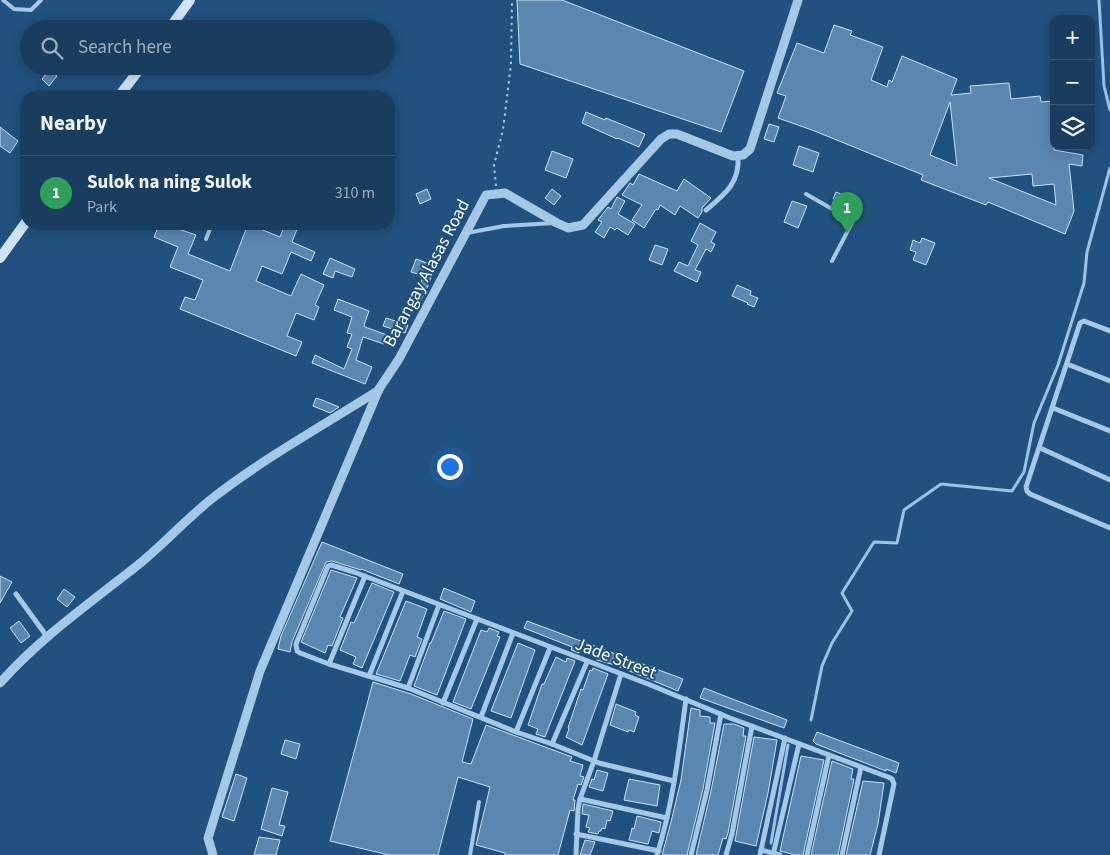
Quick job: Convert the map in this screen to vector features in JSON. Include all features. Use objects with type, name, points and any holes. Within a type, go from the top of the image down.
[{"type":"main road","points":[[176,20],[190,0]]},
{"type":"main road","points":[[124,90],[135,75]]},
{"type":"main road","points":[[0,258],[20,230]]},
{"type":"street","points":[[706,210],[726,194],[739,168],[738,156],[743,156],[750,150],[798,0]]},
{"type":"street","name":"Barangay Alasas Road","points":[[213,855],[208,838],[260,670],[379,390],[399,359],[486,195],[505,193],[568,228],[582,225],[661,138],[669,134],[678,134],[733,156],[738,156]]},
{"type":"street","points":[[1110,331],[1084,321],[1080,323],[1026,486],[1030,494],[1110,528]]},
{"type":"street","points":[[1067,364],[1110,381]]},
{"type":"street","points":[[0,683],[19,662],[160,547],[212,498],[245,474],[379,390]]},
{"type":"street","points":[[1053,408],[1110,431]]},
{"type":"street","points":[[1040,448],[1110,480]]},
{"type":"street","name":"Jade Street","points":[[329,664],[300,654],[296,647],[328,566],[331,565],[365,576],[621,674],[892,780],[894,784],[879,855]]},
{"type":"street","points":[[365,576],[329,664],[408,688],[516,732],[594,761],[674,781]]},
{"type":"street","points":[[369,676],[403,591]]},
{"type":"street","points":[[16,594],[48,638]]},
{"type":"street","points":[[408,688],[439,605]]},
{"type":"street","points":[[443,703],[477,619]]},
{"type":"street","points":[[482,717],[513,633]]},
{"type":"street","points":[[516,732],[550,648]]},
{"type":"street","points":[[552,744],[587,662]]},
{"type":"street","points":[[576,855],[580,798],[594,761],[621,674]]},
{"type":"street","points":[[576,834],[658,853],[674,781],[686,699]]},
{"type":"street","points":[[691,855],[707,790],[721,714]]},
{"type":"street","points":[[726,855],[732,834],[752,726]]},
{"type":"street","points":[[785,738],[761,852],[776,854],[799,744]]},
{"type":"street","points":[[807,855],[829,755]]},
{"type":"street","points":[[842,855],[861,767]]},
{"type":"street","points":[[580,798],[667,818]]},
{"type":"lane","points":[[3,0],[14,9],[31,10],[41,0]]},
{"type":"lane","points":[[806,194],[854,221],[832,260]]},
{"type":"lane","points":[[466,233],[504,226],[556,223]]},
{"type":"lane","points":[[206,239],[210,230]]},
{"type":"lane","points":[[470,855],[479,802]]},
{"type":"path","points":[[496,194],[494,165],[500,144],[507,102],[512,40],[512,0]]},
{"type":"building","points":[[517,0],[562,0],[744,71],[721,132],[520,64]]},
{"type":"building","points":[[834,25],[852,31],[850,35],[883,47],[871,80],[887,87],[889,80],[892,82],[902,56],[957,79],[951,95],[971,93],[970,86],[1009,83],[1011,99],[1040,96],[1041,102],[1050,101],[1050,150],[1083,155],[1082,166],[1069,164],[1074,211],[1065,234],[988,202],[986,205],[921,180],[923,175],[778,118],[786,96],[777,93],[797,43],[824,53]],"holes":[[[950,102],[957,166],[930,155]],[[1032,174],[1033,186],[1054,184],[1056,205],[989,178]]]},
{"type":"building","points":[[45,75],[57,76],[49,86],[42,79]]},
{"type":"building","points":[[586,112],[645,134],[639,147],[582,123]]},
{"type":"building","points":[[769,124],[779,127],[774,142],[764,139]]},
{"type":"building","points":[[0,127],[18,141],[10,153],[0,146]]},
{"type":"building","points":[[799,146],[819,153],[813,172],[793,165]]},
{"type":"building","points":[[552,151],[573,159],[566,178],[545,170]]},
{"type":"building","points":[[639,174],[677,191],[684,179],[711,198],[702,208],[698,218],[680,206],[675,215],[660,205],[644,228],[632,220],[642,205],[622,195],[630,183],[633,185]]},
{"type":"building","points":[[427,189],[431,199],[420,204],[416,194]]},
{"type":"building","points":[[552,189],[561,196],[554,205],[545,198]]},
{"type":"building","points":[[836,192],[859,201],[856,208],[833,199]]},
{"type":"building","points":[[617,197],[625,201],[618,214],[635,224],[628,235],[617,228],[615,230],[610,227],[604,238],[595,232],[602,222],[598,220],[608,207],[611,209]]},
{"type":"building","points":[[792,201],[807,206],[798,228],[784,222]]},
{"type":"building","points":[[700,223],[716,232],[711,242],[715,244],[711,252],[706,249],[695,270],[701,272],[697,282],[674,271],[679,262],[688,266],[698,245],[691,241]]},
{"type":"building","points":[[157,230],[181,230],[196,235],[188,254],[230,271],[246,230],[263,230],[280,237],[283,230],[297,230],[292,242],[315,252],[311,261],[291,252],[282,274],[262,266],[256,281],[291,296],[301,274],[324,285],[315,305],[319,307],[314,320],[296,313],[287,336],[302,342],[296,356],[180,309],[185,297],[195,300],[203,280],[170,267],[178,247],[154,237]]},
{"type":"building","points":[[922,238],[935,243],[926,265],[913,260],[916,252],[910,250],[913,240],[920,243]]},
{"type":"building","points":[[655,245],[668,249],[662,265],[649,260]]},
{"type":"building","points":[[330,258],[355,269],[352,277],[335,271],[333,278],[323,274]]},
{"type":"building","points":[[416,259],[435,266],[419,303],[412,299],[424,276],[411,272]]},
{"type":"building","points":[[737,285],[751,291],[750,295],[758,298],[754,307],[732,296]]},
{"type":"building","points":[[338,299],[369,311],[365,327],[387,335],[384,344],[363,337],[356,360],[372,367],[365,384],[312,363],[315,355],[344,369],[352,349],[347,347],[352,334],[347,333],[352,317],[334,310]]},
{"type":"building","points":[[386,318],[408,325],[405,333],[383,326]]},
{"type":"building","points":[[316,398],[339,407],[330,413],[313,406]]},
{"type":"building","points":[[322,542],[403,574],[399,584],[361,569],[332,561],[326,562],[292,642],[290,652],[278,649],[281,636]]},
{"type":"building","points":[[331,570],[357,578],[340,617],[343,618],[332,646],[328,645],[325,653],[301,642]]},
{"type":"building","points":[[0,576],[12,582],[0,603]]},
{"type":"building","points":[[372,583],[394,592],[362,668],[353,664],[356,657],[340,650],[351,622],[354,623]]},
{"type":"building","points":[[444,588],[475,601],[471,612],[440,599]]},
{"type":"building","points":[[64,589],[75,597],[67,607],[57,599]]},
{"type":"building","points":[[406,601],[427,609],[417,637],[422,639],[415,657],[410,655],[400,681],[376,674]]},
{"type":"building","points":[[444,611],[466,619],[437,695],[414,686]]},
{"type":"building","points":[[19,621],[30,636],[21,643],[10,628]]},
{"type":"building","points":[[527,621],[683,679],[678,691],[615,665],[597,660],[598,657],[580,650],[579,653],[571,650],[572,647],[524,628]]},
{"type":"building","points":[[489,628],[499,632],[497,636],[500,637],[471,709],[453,702],[481,630],[487,632]]},
{"type":"building","points":[[518,643],[535,650],[511,718],[491,711]]},
{"type":"building","points":[[556,657],[566,662],[567,658],[575,661],[545,737],[536,734],[538,729],[528,725],[542,684],[544,684]]},
{"type":"building","points":[[593,668],[608,674],[582,745],[566,737],[581,689],[583,690],[590,670],[592,671]]},
{"type":"building","points":[[373,682],[411,694],[473,719],[462,762],[471,764],[486,725],[572,757],[570,761],[583,765],[580,776],[584,777],[581,785],[578,784],[573,800],[575,800],[574,811],[570,810],[558,855],[505,855],[505,853],[476,845],[490,787],[458,777],[438,855],[389,855],[330,841]]},
{"type":"building","points":[[704,688],[787,720],[784,728],[700,698]]},
{"type":"building","points":[[616,704],[636,712],[635,715],[639,717],[634,732],[629,730],[628,732],[610,725]]},
{"type":"building","points":[[691,708],[700,710],[700,716],[710,717],[710,723],[715,723],[703,789],[687,855],[662,855],[681,780]]},
{"type":"building","points":[[724,724],[734,724],[744,728],[743,736],[746,736],[728,833],[726,839],[723,838],[718,855],[696,855],[711,791]]},
{"type":"building","points":[[817,732],[899,763],[896,773],[886,769],[886,771],[816,744],[813,741]]},
{"type":"building","points":[[754,737],[777,740],[756,846],[735,841]]},
{"type":"building","points":[[285,740],[300,744],[296,759],[281,754]]},
{"type":"building","points":[[801,756],[824,760],[803,855],[795,855],[780,851]]},
{"type":"building","points":[[832,761],[853,769],[851,779],[854,779],[838,855],[811,855]]},
{"type":"building","points":[[597,770],[608,773],[603,791],[589,787],[592,779],[594,780]]},
{"type":"building","points":[[236,774],[247,778],[234,821],[222,817]]},
{"type":"building","points":[[629,779],[660,785],[657,806],[624,800]]},
{"type":"building","points":[[863,781],[884,783],[878,824],[870,855],[846,855]]},
{"type":"building","points":[[272,788],[288,792],[279,825],[285,826],[282,836],[261,829]]},
{"type":"building","points":[[583,804],[613,811],[610,821],[607,820],[605,829],[602,828],[598,834],[588,832],[590,828],[586,827],[589,815],[582,814]]},
{"type":"building","points":[[637,816],[661,822],[659,833],[652,831],[648,844],[629,840]]},
{"type":"building","points":[[259,837],[280,840],[276,855],[254,855]]},
{"type":"building","points":[[585,840],[595,842],[590,855],[580,855]]},
{"type":"waterway","points":[[1099,0],[1104,86],[1110,110]]},
{"type":"waterway","points":[[811,720],[822,666],[832,643],[852,611],[842,593],[874,542],[897,543],[904,510],[941,484],[1012,491],[1024,472],[1034,423],[1058,365],[1084,283],[1087,252],[1110,168]]},
{"type":"waterway","points":[[771,843],[788,745]]},
{"type":"place","name":"Sulok na ning Sulok","points":[[847,233]]}]
